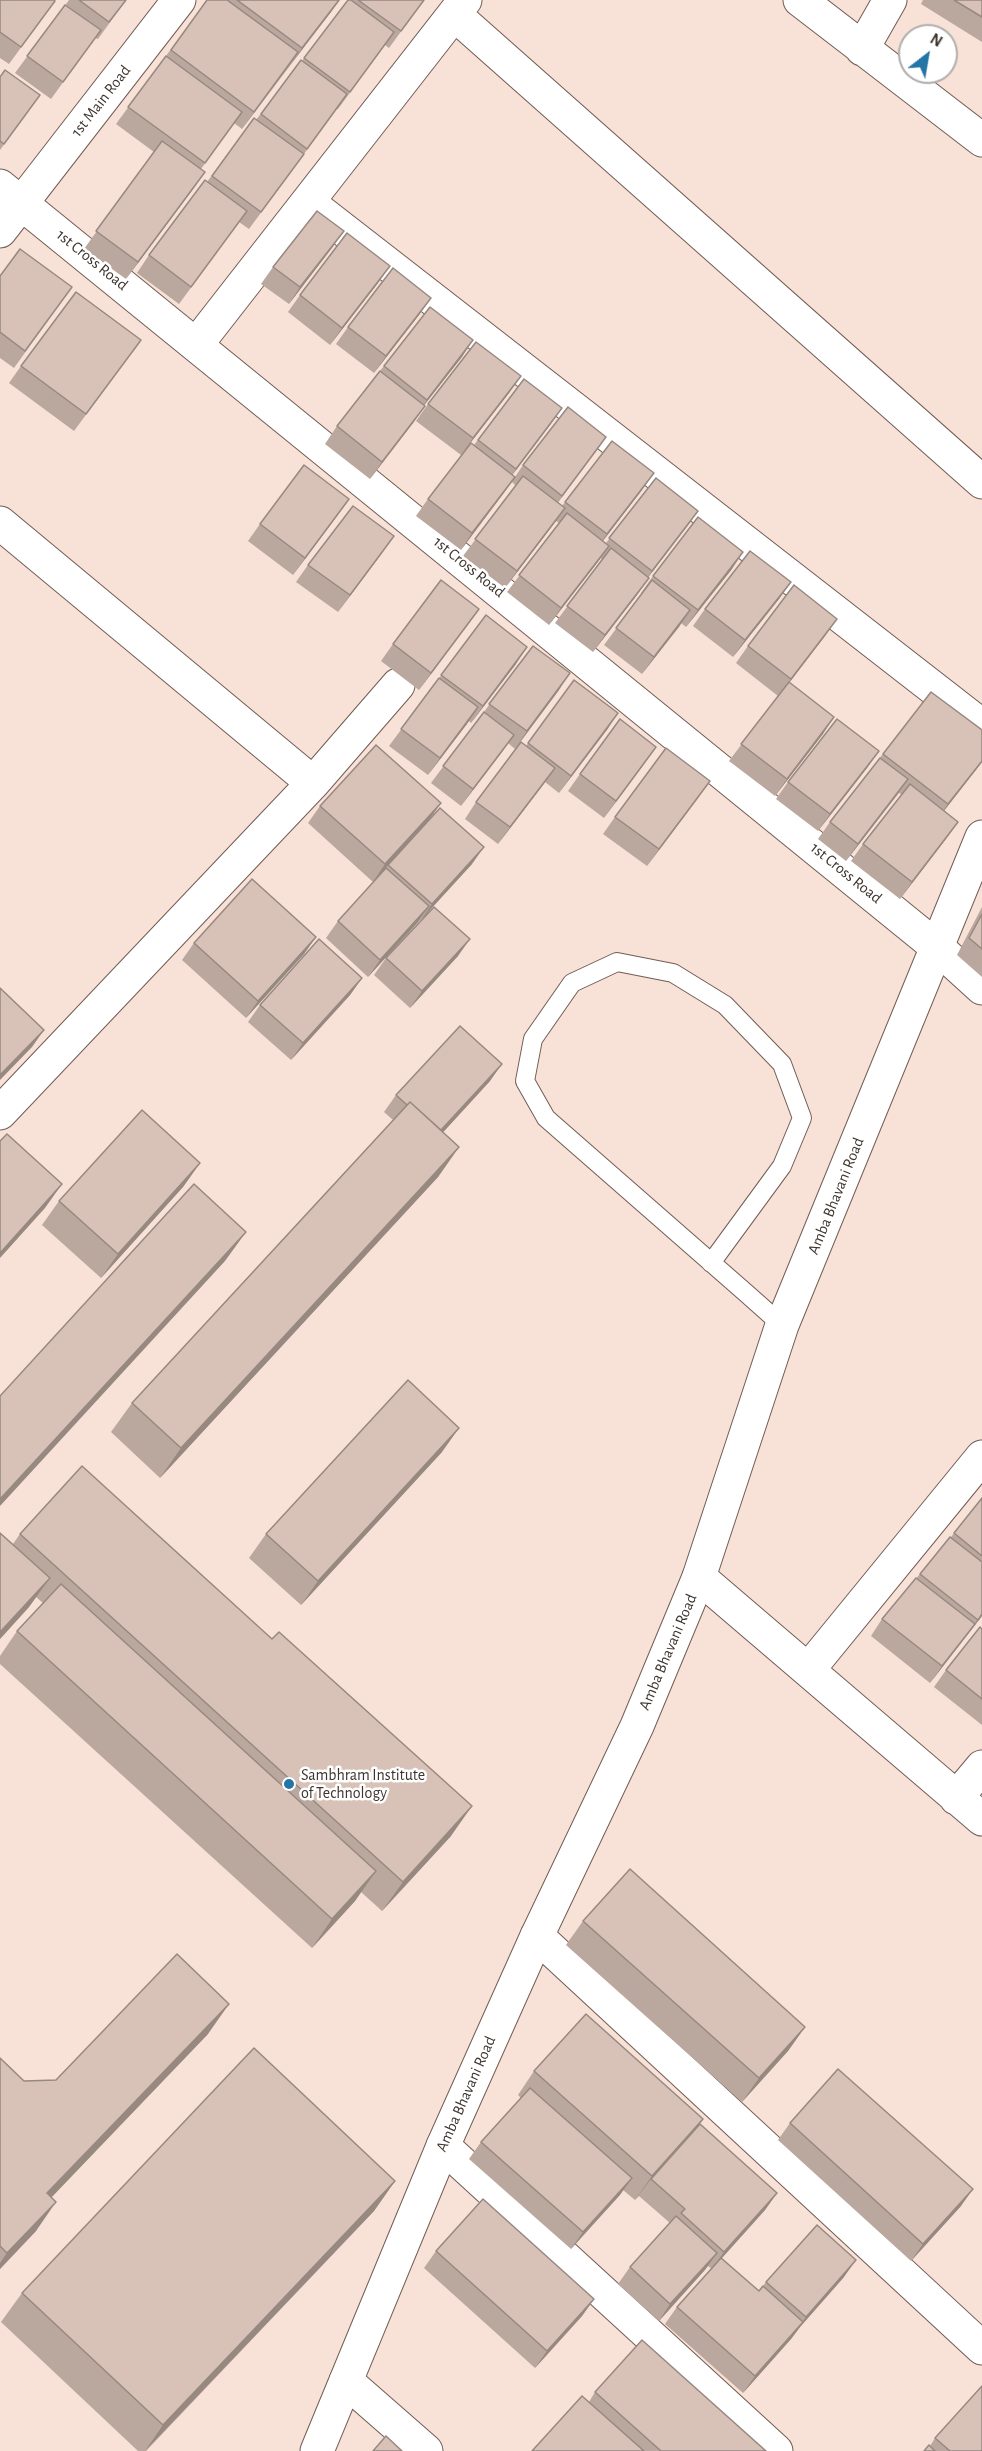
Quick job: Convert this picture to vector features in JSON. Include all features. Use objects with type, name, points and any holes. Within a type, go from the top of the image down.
[{"type":"street","name":"1st Main Road","points":[[0,231],[11,194],[179,0]]},
{"type":"street","points":[[800,0],[982,140]]},
{"type":"street","points":[[862,49],[890,0]]},
{"type":"street","points":[[196,345],[460,7],[982,482]]},
{"type":"street","name":"1st Cross Road","points":[[11,194],[938,948],[982,988]]},
{"type":"street","points":[[308,202],[982,726]]},
{"type":"street","points":[[0,523],[313,783]]},
{"type":"street","points":[[0,1113],[313,783],[398,685]]},
{"type":"street","name":"Amba Bhavani Road","points":[[317,2451],[442,2146],[537,1936],[637,1726],[699,1577],[782,1325],[982,837]]},
{"type":"street","points":[[808,1670],[982,1457]]},
{"type":"street","points":[[699,1577],[982,1819]]},
{"type":"street","points":[[956,1797],[982,1767]]},
{"type":"street","points":[[537,1936],[982,2348]]},
{"type":"street","points":[[442,2146],[776,2451]]},
{"type":"street","points":[[346,2380],[426,2451]]},
{"type":"lane","points":[[711,1263],[782,1166],[802,1118],[782,1064],[725,1005],[673,973],[617,962],[572,982],[533,1039],[525,1081],[546,1118],[711,1263],[782,1325]]},
{"type":"building","points":[[0,0],[55,1],[21,47],[0,32]]},
{"type":"building","points":[[79,0],[126,0],[109,22]]},
{"type":"building","points":[[207,0],[227,0],[298,52],[254,112],[171,50]]},
{"type":"building","points":[[237,0],[339,0],[302,48]]},
{"type":"building","points":[[348,0],[394,32],[350,92],[304,58]]},
{"type":"building","points":[[358,0],[424,0],[401,31]]},
{"type":"building","points":[[954,0],[982,0],[982,17]]},
{"type":"building","points":[[65,5],[101,30],[63,82],[27,56]]},
{"type":"building","points":[[166,56],[242,112],[205,163],[128,107]]},
{"type":"building","points":[[301,60],[347,94],[307,149],[261,114]]},
{"type":"building","points":[[5,70],[40,95],[4,144],[0,141],[0,77]]},
{"type":"building","points":[[254,118],[304,154],[261,212],[212,176]]},
{"type":"building","points":[[162,141],[205,172],[138,262],[96,231]]},
{"type":"building","points":[[205,180],[247,211],[191,287],[149,255]]},
{"type":"building","points":[[317,211],[344,231],[300,287],[273,267]]},
{"type":"building","points":[[347,233],[390,266],[342,328],[300,295]]},
{"type":"building","points":[[20,249],[72,287],[25,351],[0,332],[0,276]]},
{"type":"building","points":[[393,268],[431,298],[386,356],[348,327]]},
{"type":"building","points":[[76,292],[141,340],[86,414],[21,366]]},
{"type":"building","points":[[430,307],[473,340],[427,400],[384,366]]},
{"type":"building","points":[[476,342],[521,376],[473,438],[428,404]]},
{"type":"building","points":[[380,371],[425,406],[382,462],[337,426]]},
{"type":"building","points":[[524,379],[562,408],[516,469],[478,440]]},
{"type":"building","points":[[568,407],[606,437],[562,496],[523,465]]},
{"type":"building","points":[[612,441],[654,473],[607,534],[565,502]]},
{"type":"building","points":[[471,443],[515,477],[472,533],[428,499]]},
{"type":"building","points":[[304,465],[349,499],[305,558],[260,524]]},
{"type":"building","points":[[523,476],[565,508],[517,571],[475,539]]},
{"type":"building","points":[[656,478],[698,511],[652,571],[609,538]]},
{"type":"building","points":[[353,506],[394,536],[350,595],[308,565]]},
{"type":"building","points":[[567,513],[609,546],[561,608],[519,575]]},
{"type":"building","points":[[698,517],[743,552],[698,610],[653,576]]},
{"type":"building","points":[[611,548],[649,578],[605,635],[567,606]]},
{"type":"building","points":[[750,551],[791,582],[745,640],[705,609]]},
{"type":"building","points":[[441,580],[479,609],[431,673],[393,644]]},
{"type":"building","points":[[652,580],[690,610],[654,657],[616,628]]},
{"type":"building","points":[[794,585],[837,619],[791,679],[748,646]]},
{"type":"building","points":[[486,615],[527,647],[483,706],[441,675]]},
{"type":"building","points":[[533,646],[570,673],[527,731],[489,704]]},
{"type":"building","points":[[439,678],[478,707],[440,758],[401,729]]},
{"type":"building","points":[[574,680],[618,713],[571,776],[528,743]]},
{"type":"building","points":[[789,682],[834,717],[787,779],[741,744]]},
{"type":"building","points":[[931,692],[982,730],[982,761],[948,804],[883,754]]},
{"type":"building","points":[[484,712],[514,735],[473,789],[443,766]]},
{"type":"building","points":[[620,719],[656,747],[616,801],[580,774]]},
{"type":"building","points":[[837,719],[879,751],[830,814],[788,782]]},
{"type":"building","points":[[521,742],[555,768],[510,827],[476,802]]},
{"type":"building","points":[[376,745],[441,803],[385,864],[320,806]]},
{"type":"building","points":[[666,748],[710,781],[659,849],[615,817]]},
{"type":"building","points":[[880,758],[908,779],[858,844],[830,822]]},
{"type":"building","points":[[910,784],[958,822],[912,882],[863,844]]},
{"type":"building","points":[[440,808],[484,847],[432,904],[388,865]]},
{"type":"building","points":[[386,868],[429,906],[380,960],[338,921]]},
{"type":"building","points":[[252,879],[316,937],[258,1001],[194,943]]},
{"type":"building","points":[[434,907],[470,939],[422,991],[386,958]]},
{"type":"building","points":[[982,914],[982,949],[969,938]]},
{"type":"building","points":[[319,939],[362,978],[303,1043],[260,1005]]},
{"type":"building","points":[[0,988],[44,1030],[0,1075]]},
{"type":"building","points":[[460,1026],[502,1064],[441,1130],[410,1102],[407,1105],[396,1095]]},
{"type":"building","points":[[410,1102],[459,1147],[181,1448],[132,1403]]},
{"type":"building","points":[[142,1110],[200,1163],[118,1254],[59,1201]]},
{"type":"building","points":[[7,1134],[62,1184],[0,1253],[0,1141]]},
{"type":"building","points":[[194,1184],[246,1232],[0,1499],[0,1396]]},
{"type":"building","points":[[408,1380],[459,1428],[318,1581],[266,1534]]},
{"type":"building","points":[[82,1466],[272,1639],[279,1632],[472,1806],[403,1882],[20,1534]]},
{"type":"building","points":[[982,1498],[982,1556],[954,1533]]},
{"type":"building","points":[[0,1533],[50,1578],[0,1632]]},
{"type":"building","points":[[950,1537],[982,1562],[982,1614],[978,1620],[920,1574]]},
{"type":"building","points":[[916,1578],[975,1624],[942,1666],[882,1619]]},
{"type":"building","points":[[61,1584],[376,1871],[332,1919],[17,1631]]},
{"type":"building","points":[[980,1627],[982,1629],[982,1699],[946,1670]]},
{"type":"building","points":[[630,1869],[805,2027],[759,2078],[583,1921]]},
{"type":"building","points":[[177,1954],[229,2004],[47,2193],[56,2202],[7,2253],[0,2246],[0,2058],[24,2081],[56,2080]]},
{"type":"building","points":[[586,2014],[703,2119],[652,2176],[534,2071]]},
{"type":"building","points":[[254,2048],[395,2181],[163,2425],[22,2293]]},
{"type":"building","points":[[838,2069],[973,2189],[923,2244],[790,2123]]},
{"type":"building","points":[[530,2088],[632,2178],[583,2232],[481,2142]]},
{"type":"building","points":[[700,2124],[777,2193],[724,2252],[681,2213],[685,2209],[651,2179]]},
{"type":"building","points":[[483,2199],[594,2299],[547,2351],[436,2251]]},
{"type":"building","points":[[676,2216],[717,2253],[670,2304],[630,2267]]},
{"type":"building","points":[[817,2225],[856,2260],[806,2317],[766,2282]]},
{"type":"building","points":[[721,2258],[759,2291],[763,2286],[803,2322],[755,2376],[677,2307]]},
{"type":"building","points":[[642,2340],[766,2451],[661,2451],[595,2392]]},
{"type":"building","points":[[982,2386],[982,2451],[950,2451],[935,2438]]},
{"type":"building","points":[[582,2396],[644,2451],[532,2451]]},
{"type":"building","points":[[386,2436],[402,2451],[373,2451]]},
{"type":"building","points":[[929,2445],[935,2451],[924,2451]]},
{"type":"place","name":"Sambhram Institute of Technology","points":[[289,1784]]}]
